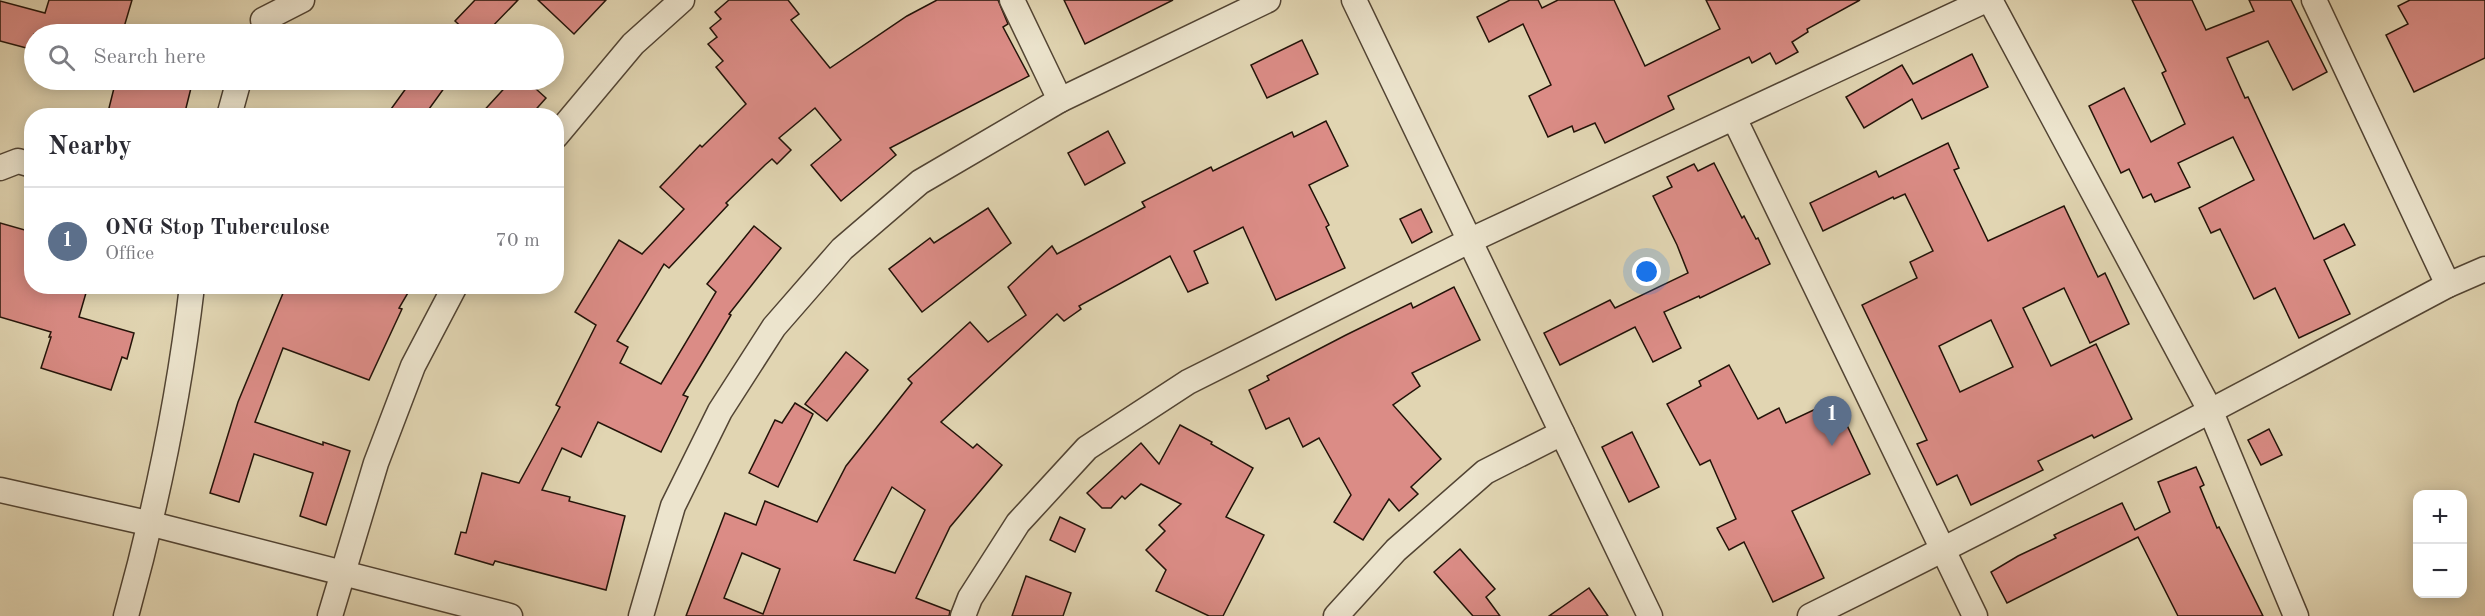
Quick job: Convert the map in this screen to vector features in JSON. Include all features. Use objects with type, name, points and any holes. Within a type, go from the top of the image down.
[{"type":"street","points":[[262,18],[302,0]]},
{"type":"street","points":[[564,126],[633,44],[682,0]]},
{"type":"street","points":[[1012,0],[1060,100]]},
{"type":"street","points":[[641,616],[673,506],[720,411],[774,327],[842,249],[920,182],[1060,100],[1268,0]]},
{"type":"street","points":[[1354,0],[1650,616]]},
{"type":"street","points":[[963,616],[970,598],[1018,524],[1088,448],[1188,382],[1471,240],[1988,0],[2211,412],[2296,616]]},
{"type":"street","points":[[2314,0],[2448,285]]},
{"type":"street","points":[[231,108],[237,90]]},
{"type":"street","points":[[1734,118],[1975,616]]},
{"type":"street","points":[[0,168],[18,161],[24,163]]},
{"type":"street","points":[[1810,616],[2211,412],[2448,285],[2485,270]]},
{"type":"street","points":[[126,616],[152,524],[191,294]]},
{"type":"street","points":[[330,616],[341,572],[376,463],[413,366],[451,294]]},
{"type":"street","points":[[1336,616],[1396,550],[1485,472],[1562,432]]},
{"type":"street","points":[[0,490],[152,524],[510,616]]},
{"type":"building","points":[[49,0],[132,0],[125,24],[24,24],[24,47],[0,41],[0,1],[45,13]]},
{"type":"building","points":[[475,0],[518,0],[495,24],[458,24],[455,21]]},
{"type":"building","points":[[538,0],[606,0],[574,34]]},
{"type":"building","points":[[729,0],[788,0],[799,14],[791,20],[830,68],[907,16],[937,0],[998,0],[1008,24],[1003,27],[1029,76],[890,148],[896,155],[841,201],[811,165],[841,140],[815,108],[779,138],[791,150],[777,164],[772,159],[765,165],[726,203],[728,205],[669,268],[664,264],[617,341],[628,347],[620,363],[661,384],[716,292],[707,284],[754,226],[781,248],[729,314],[731,315],[683,395],[688,397],[661,452],[598,422],[581,457],[562,448],[542,490],[570,497],[569,501],[625,516],[606,590],[495,561],[493,565],[455,554],[461,532],[466,533],[482,473],[519,483],[560,407],[556,405],[596,325],[575,312],[619,240],[642,254],[684,209],[660,187],[700,145],[702,147],[746,104],[716,67],[723,61],[708,44],[717,37],[710,28],[721,19],[715,12]]},
{"type":"building","points":[[1064,0],[1173,0],[1085,44]]},
{"type":"building","points":[[1510,0],[1538,0],[1542,8],[1558,0],[1614,0],[1645,66],[1720,29],[1706,0],[1860,0],[1807,29],[1808,32],[1792,42],[1798,52],[1776,64],[1770,53],[1752,63],[1749,57],[1668,96],[1674,109],[1605,143],[1595,123],[1574,132],[1572,126],[1548,137],[1529,96],[1551,85],[1523,24],[1489,42],[1477,17]]},
{"type":"building","points":[[2132,0],[2192,0],[2206,30],[2254,11],[2249,0],[2291,0],[2327,72],[2293,90],[2268,41],[2227,58],[2245,98],[2248,97],[2314,239],[2344,224],[2355,245],[2324,260],[2350,314],[2299,338],[2275,288],[2254,299],[2220,229],[2211,233],[2199,208],[2254,180],[2233,137],[2178,163],[2190,187],[2155,202],[2151,194],[2143,198],[2129,169],[2121,173],[2089,106],[2124,88],[2151,142],[2185,124],[2162,73],[2166,71]]},
{"type":"building","points":[[2410,0],[2485,0],[2485,58],[2414,92],[2386,35],[2408,24],[2398,6]]},
{"type":"building","points":[[1302,40],[1318,74],[1267,98],[1251,65]]},
{"type":"building","points":[[1972,54],[1988,87],[1922,119],[1912,99],[1864,128],[1846,97],[1902,65],[1913,84]]},
{"type":"building","points":[[114,90],[190,90],[186,108],[109,108]]},
{"type":"building","points":[[405,90],[443,90],[430,108],[392,108]]},
{"type":"building","points":[[503,90],[537,90],[546,98],[537,108],[486,108]]},
{"type":"building","points":[[1326,121],[1348,166],[1309,185],[1329,225],[1326,227],[1345,268],[1276,300],[1243,227],[1194,251],[1208,283],[1188,292],[1170,256],[1079,306],[1081,309],[1064,321],[1057,314],[941,422],[973,448],[977,444],[1002,465],[950,527],[916,598],[950,611],[949,616],[686,616],[725,513],[756,525],[765,501],[817,522],[846,466],[912,383],[908,379],[970,322],[988,342],[1026,315],[1008,287],[1052,246],[1057,254],[1145,207],[1142,202],[1211,167],[1213,171],[1292,132],[1294,137]],"holes":[[[892,487],[925,510],[895,573],[854,560]],[[742,553],[780,569],[763,614],[724,598]]]},
{"type":"building","points":[[1108,131],[1125,163],[1085,185],[1068,153]]},
{"type":"building","points":[[1948,143],[1959,168],[1954,170],[1988,241],[2064,206],[2098,277],[2105,273],[2129,324],[2090,343],[2064,288],[2023,308],[2051,366],[2096,344],[2132,419],[2094,438],[2092,435],[2038,461],[2043,470],[1971,505],[1957,475],[1937,485],[1917,444],[1927,440],[1862,305],[1917,278],[1910,262],[1933,251],[1905,194],[1894,199],[1893,197],[1823,231],[1810,203],[1876,171],[1879,177]],"holes":[[[1991,320],[2013,367],[1960,392],[1939,346]]]},
{"type":"building","points":[[1714,163],[1742,218],[1744,216],[1756,239],[1758,238],[1770,264],[1700,298],[1699,296],[1664,312],[1681,348],[1653,362],[1635,327],[1560,365],[1544,333],[1610,300],[1615,308],[1688,273],[1653,196],[1672,187],[1667,177],[1694,164],[1698,171]]},
{"type":"building","points":[[988,208],[1011,243],[922,312],[889,269],[930,238],[934,243]]},
{"type":"building","points":[[1421,209],[1432,232],[1412,243],[1400,219]]},
{"type":"building","points":[[0,223],[24,230],[24,294],[86,294],[79,317],[134,333],[127,359],[122,357],[111,390],[41,368],[51,332],[0,317]]},
{"type":"building","points":[[1454,287],[1480,340],[1412,373],[1420,386],[1393,405],[1441,459],[1411,487],[1418,494],[1399,511],[1389,499],[1363,540],[1334,522],[1351,495],[1319,438],[1303,447],[1289,418],[1266,429],[1249,390],[1269,380],[1267,376],[1346,335],[1411,303],[1413,308]]},
{"type":"building","points":[[283,294],[407,294],[399,308],[402,309],[369,380],[283,348],[255,422],[323,445],[323,442],[350,451],[326,525],[300,516],[313,473],[254,454],[239,502],[210,493],[238,402]]},
{"type":"building","points":[[846,352],[868,370],[827,421],[805,404]]},
{"type":"building","points":[[1729,365],[1758,419],[1779,408],[1786,423],[1835,400],[1870,474],[1792,511],[1824,578],[1773,602],[1744,542],[1729,550],[1717,528],[1736,519],[1710,460],[1700,465],[1667,404],[1701,386],[1699,381]]},
{"type":"building","points":[[795,403],[813,414],[778,487],[749,473],[775,420],[782,423]]},
{"type":"building","points":[[1180,425],[1253,468],[1226,517],[1264,535],[1223,616],[1209,616],[1156,591],[1166,570],[1146,550],[1165,531],[1159,525],[1181,504],[1141,484],[1125,499],[1122,496],[1111,508],[1102,508],[1087,493],[1141,443],[1159,464]]},
{"type":"building","points":[[2269,429],[2282,455],[2261,465],[2248,440]]},
{"type":"building","points":[[1632,432],[1659,487],[1629,502],[1602,447]]},
{"type":"building","points":[[2196,467],[2204,485],[2200,487],[2217,528],[2219,527],[2263,616],[2178,616],[2138,537],[2007,603],[1991,572],[2056,538],[2054,535],[2122,503],[2135,530],[2170,512],[2158,482]]},
{"type":"building","points":[[1060,517],[1085,529],[1075,552],[1050,540]]},
{"type":"building","points":[[1460,549],[1495,589],[1486,597],[1500,616],[1473,616],[1434,572]]},
{"type":"building","points":[[1026,576],[1071,593],[1063,616],[1012,616]]},
{"type":"building","points":[[1589,588],[1608,616],[1549,616]]},
{"type":"place","name":"ONG Stop Tuberculose","points":[[1832,446]]}]
